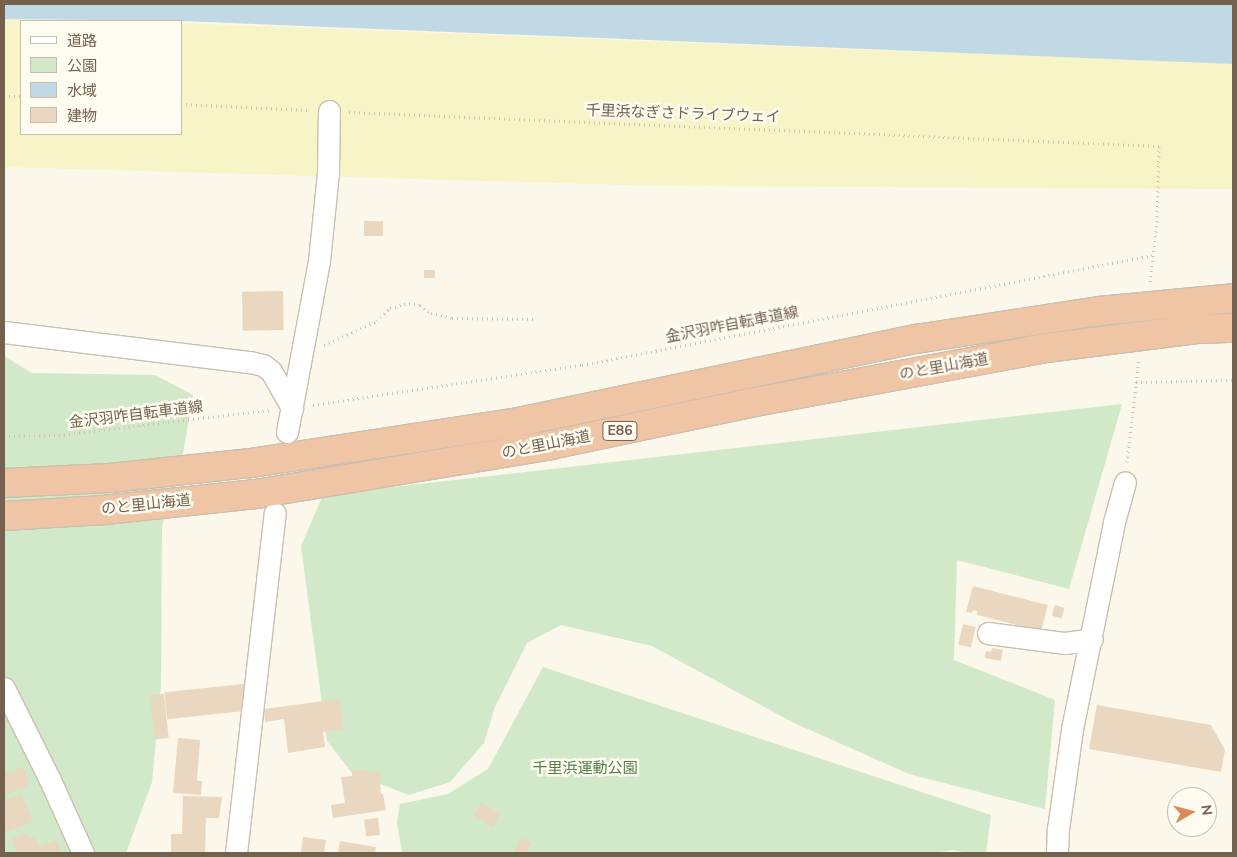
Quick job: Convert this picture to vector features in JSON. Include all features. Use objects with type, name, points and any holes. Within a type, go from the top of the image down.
[{"type":"highway","name":"のと里山海道","points":[[4,483],[110,478],[251,463],[512,423],[916,339],[1099,311],[1233,298]]},
{"type":"highway","name":"のと里山海道","points":[[4,516],[104,510],[256,494],[551,445],[759,401],[1046,348],[1199,329],[1233,328]]},
{"type":"street","points":[[287,432],[319,261],[328,173],[329,111]]},
{"type":"street","points":[[4,332],[250,362],[271,371],[291,408]]},
{"type":"street","points":[[1057,853],[1072,729],[1092,639],[1114,522],[1125,482]]},
{"type":"street","points":[[236,853],[275,513]]},
{"type":"street","points":[[988,633],[1066,643],[1092,639]]},
{"type":"street","points":[[4,688],[83,853]]},
{"type":"path","points":[[4,96],[20,96]]},
{"type":"path","name":"千里浜なぎさドライブウェイ","points":[[182,104],[1159,146],[1160,171],[1154,255]]},
{"type":"path","points":[[1150,286],[1154,255]]},
{"type":"path","name":"金沢羽咋自転車道線","points":[[4,436],[58,435],[291,408],[582,365],[1154,255]]},
{"type":"path","points":[[302,352],[324,345],[377,321],[390,308],[409,303],[420,305],[430,313],[452,318],[534,319]]},
{"type":"path","points":[[1125,482],[1140,355]]},
{"type":"path","points":[[1136,382],[1233,380]]},
{"type":"green space","points":[[4,356],[32,373],[155,375],[193,395],[178,482],[162,526],[161,686],[152,782],[126,853],[4,853]]},
{"type":"green space","points":[[1122,404],[1069,589],[957,560],[954,660],[1055,700],[1045,809],[909,774],[792,722],[652,646],[561,625],[527,643],[495,707],[484,743],[450,782],[409,795],[352,773],[327,741],[301,546],[323,495]]},
{"type":"green space","name":"千里浜運動公園","points":[[543,667],[991,815],[986,853],[968,853],[953,850],[933,853],[402,853],[397,822],[400,804],[448,794],[488,769]]},
{"type":"sand","points":[[4,19],[70,20],[20,20],[20,135],[182,135],[182,23],[1233,64],[1233,189],[660,186],[4,167]]},
{"type":"water","points":[[4,4],[1233,4],[1233,64],[182,20],[4,19]]},
{"type":"building","points":[[364,221],[383,221],[383,236],[364,236]]},
{"type":"building","points":[[424,270],[435,270],[435,278],[424,278]]},
{"type":"building","points":[[283,291],[284,330],[243,331],[242,292]]},
{"type":"building","points":[[973,586],[1048,605],[1041,631],[977,615],[977,611],[973,610],[972,613],[966,612]]},
{"type":"building","points":[[1055,605],[1065,608],[1061,618],[1052,616]]},
{"type":"building","points":[[963,624],[976,627],[971,647],[958,644]]},
{"type":"building","points":[[992,648],[1003,650],[1001,661],[985,658],[986,651],[991,652]]},
{"type":"building","points":[[244,684],[247,711],[167,719],[164,692]]},
{"type":"building","points":[[164,694],[169,738],[155,739],[150,695]]},
{"type":"building","points":[[339,699],[343,729],[323,732],[325,747],[288,753],[284,719],[265,722],[264,709]]},
{"type":"building","points":[[1097,705],[1211,725],[1225,750],[1221,772],[1089,749]]},
{"type":"building","points":[[178,738],[200,740],[197,781],[202,781],[201,795],[173,793]]},
{"type":"building","points":[[23,767],[30,785],[4,795],[4,774]]},
{"type":"building","points":[[367,769],[367,773],[379,771],[381,794],[383,794],[386,810],[333,818],[331,805],[345,803],[341,777],[352,776],[352,771]]},
{"type":"building","points":[[21,794],[33,821],[4,833],[4,801]]},
{"type":"building","points":[[183,796],[222,797],[219,818],[206,818],[205,853],[171,853],[171,834],[182,834]]},
{"type":"building","points":[[481,803],[500,814],[493,827],[474,816]]},
{"type":"building","points":[[378,818],[380,835],[366,837],[364,820]]},
{"type":"building","points":[[27,833],[29,839],[35,837],[39,847],[56,840],[62,853],[17,853],[11,839]]},
{"type":"building","points":[[303,837],[326,840],[324,853],[301,853]]},
{"type":"building","points":[[521,838],[531,843],[526,853],[513,853]]},
{"type":"building","points":[[340,841],[376,847],[375,853],[338,853]]}]
